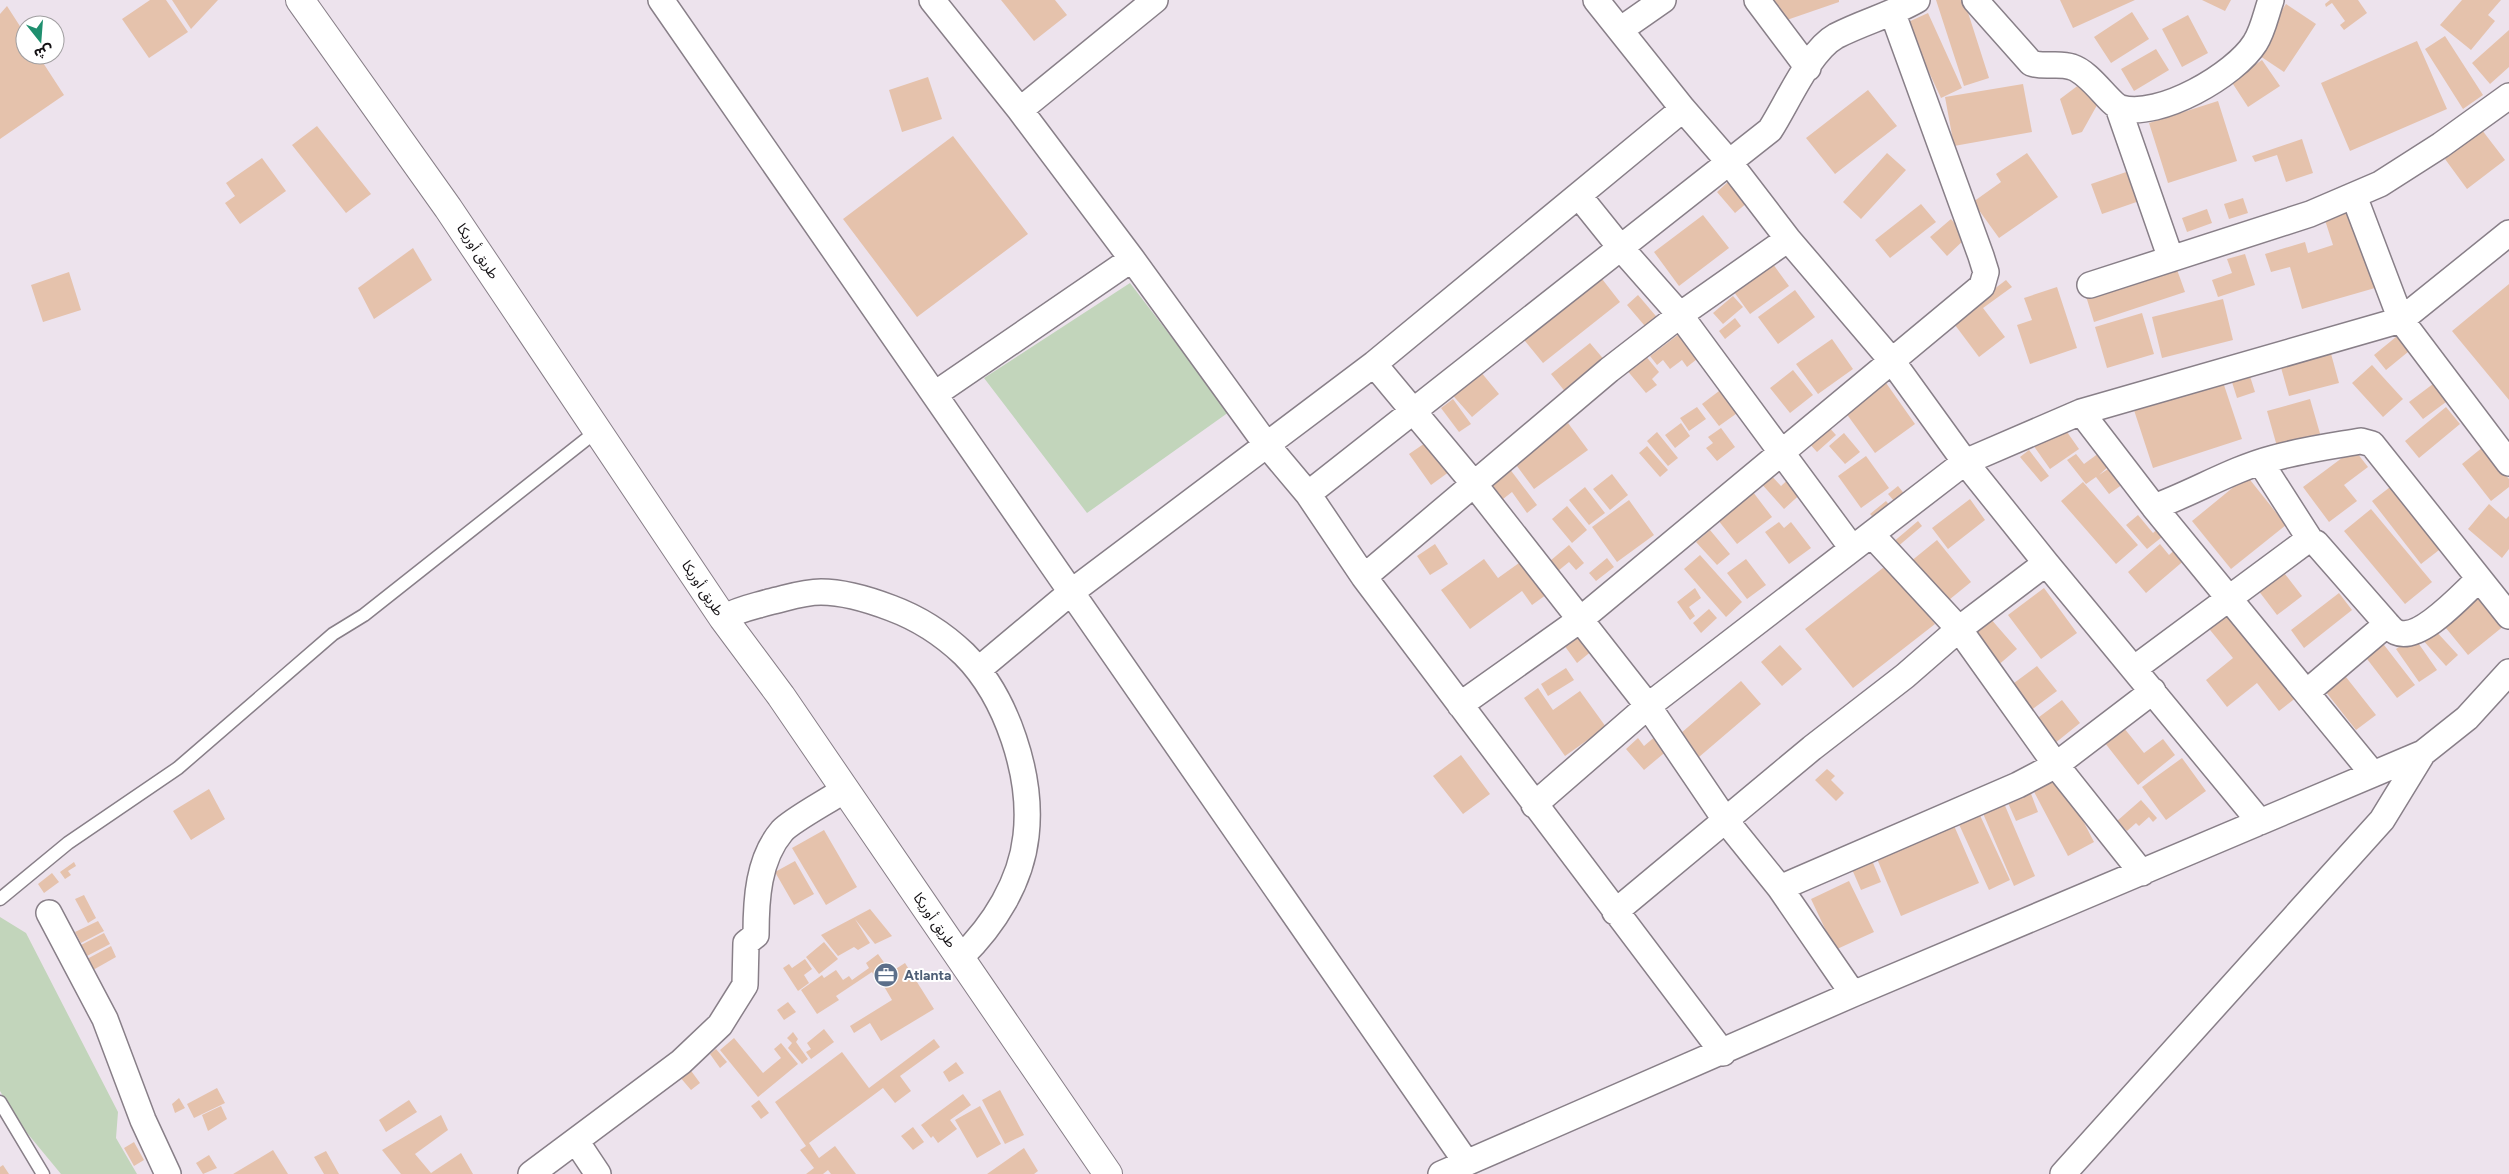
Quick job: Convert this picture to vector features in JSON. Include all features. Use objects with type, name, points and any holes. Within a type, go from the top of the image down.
[{"type":"street","name":"طريق أوريكا","points":[[300,0],[453,216],[723,618],[780,696],[1108,1174]]},
{"type":"street","points":[[661,0],[1466,1162]]},
{"type":"street","points":[[1020,110],[1155,0]]},
{"type":"street","points":[[1596,0],[1683,109],[1729,162],[1788,239],[1892,361],[1965,462],[2046,563],[2135,668],[2260,822]]},
{"type":"street","points":[[1620,30],[1663,0]]},
{"type":"street","points":[[1757,0],[1808,68]]},
{"type":"street","points":[[1308,494],[1770,130],[1818,52],[1835,37],[1893,14],[1917,0]]},
{"type":"street","points":[[1975,0],[2031,63],[2039,66],[2053,64],[2072,67],[2088,76],[2118,107],[2171,259]]},
{"type":"street","points":[[2118,107],[2133,110],[2150,108],[2182,99],[2219,76],[2243,59],[2256,42],[2271,0]]},
{"type":"street","points":[[942,4],[1132,259],[1266,444],[1308,494],[1364,577],[1534,805],[1723,1053]]},
{"type":"street","points":[[1460,705],[1581,619],[1982,286],[1986,272],[1893,14]]},
{"type":"street","points":[[2090,285],[2310,214],[2354,196],[2380,184],[2441,145],[2509,96]]},
{"type":"street","points":[[978,670],[1070,593],[1374,364],[1683,109]]},
{"type":"street","points":[[1579,196],[1620,247],[1680,315],[1852,548]]},
{"type":"street","points":[[2354,196],[2402,320],[2509,462]]},
{"type":"street","points":[[1534,805],[1648,706],[1965,462],[2082,412],[2402,320],[2509,233]]},
{"type":"street","points":[[1364,577],[1610,370],[1680,315],[1788,239]]},
{"type":"street","points":[[935,394],[1132,259]]},
{"type":"street","points":[[1374,364],[1474,484],[1648,706],[1726,821],[1780,888],[1853,994]]},
{"type":"street","points":[[2082,412],[2154,507],[2230,597],[2373,774]]},
{"type":"street","points":[[2154,507],[2187,495],[2222,477],[2261,463],[2337,445],[2361,441],[2372,444],[2509,616]]},
{"type":"street","points":[[2261,463],[2311,540],[2316,543],[2396,632],[2414,632],[2430,624],[2479,578]]},
{"type":"street","points":[[1872,535],[1959,629],[2056,765],[2142,873]]},
{"type":"street","points":[[2135,668],[2305,542],[2311,540]]},
{"type":"street","points":[[1615,912],[1812,748],[1905,676],[1959,629],[2046,563]]},
{"type":"street","points":[[723,618],[741,608],[798,594],[823,592],[855,597],[910,615],[939,633],[964,654],[978,670],[994,696],[1019,756],[1026,784],[1027,821],[1020,863],[1010,888],[996,916],[980,938],[960,957]]},
{"type":"street","points":[[2307,692],[2387,624]]},
{"type":"street","points":[[1440,1174],[1723,1053],[1853,994],[2142,873],[2423,752],[2466,718],[2509,672]]},
{"type":"street","points":[[1780,888],[2018,785],[2056,765],[2153,690]]},
{"type":"street","points":[[2063,1174],[2382,820],[2423,752]]},
{"type":"street","points":[[531,1174],[681,1062],[720,1025],[745,985],[746,943],[756,935],[756,908],[761,880],[770,850],[783,830],[844,790]]},
{"type":"street","points":[[49,913],[105,1019],[142,1120],[168,1174]]},
{"type":"street","points":[[576,1140],[598,1174]]},
{"type":"lane","points":[[0,898],[68,843],[178,768],[333,634],[364,615],[598,430]]},
{"type":"lane","points":[[0,1102],[43,1174]]},
{"type":"green space","points":[[1130,283],[1229,412],[1087,513],[984,378]]},
{"type":"green space","points":[[0,917],[26,933],[118,1112],[116,1138],[137,1174],[61,1174],[18,1122],[0,1091]]},
{"type":"building","points":[[150,0],[166,0],[188,32],[149,58],[122,19]]},
{"type":"building","points":[[172,0],[218,0],[191,29]]},
{"type":"building","points":[[1001,0],[1055,0],[1067,15],[1034,41]]},
{"type":"building","points":[[1774,0],[1839,0],[1839,2],[1781,22]]},
{"type":"building","points":[[1936,0],[1964,0],[1989,78],[1964,86]]},
{"type":"building","points":[[2060,0],[2135,0],[2073,28]]},
{"type":"building","points":[[2202,0],[2231,0],[2225,11]]},
{"type":"building","points":[[2330,0],[2358,0],[2367,13],[2344,30],[2340,25],[2345,21],[2332,3],[2326,7],[2325,4]]},
{"type":"building","points":[[2462,0],[2501,0],[2488,15],[2495,21],[2471,50],[2440,25]]},
{"type":"building","points":[[2286,4],[2316,24],[2284,72],[2254,52]]},
{"type":"building","points":[[7,6],[15,18],[15,65],[44,65],[64,95],[0,139],[0,14]]},
{"type":"building","points":[[2132,12],[2149,39],[2111,63],[2094,37]]},
{"type":"building","points":[[1928,13],[1962,88],[1941,98],[1906,23]]},
{"type":"building","points":[[2188,15],[2208,53],[2182,67],[2162,29]]},
{"type":"building","points":[[2509,30],[2509,67],[2490,84],[2472,63]]},
{"type":"building","points":[[2445,36],[2483,95],[2463,109],[2425,49]]},
{"type":"building","points":[[2417,41],[2447,109],[2350,151],[2321,83]]},
{"type":"building","points":[[2156,49],[2169,70],[2134,91],[2121,69]]},
{"type":"building","points":[[2262,60],[2280,86],[2248,107],[2231,81]]},
{"type":"building","points":[[928,77],[942,119],[902,132],[889,90]]},
{"type":"building","points":[[2084,81],[2101,98],[2082,132],[2072,135],[2060,99]]},
{"type":"building","points":[[2023,84],[2032,132],[1954,146],[1945,97]]},
{"type":"building","points":[[1868,90],[1897,126],[1835,174],[1806,138]]},
{"type":"building","points":[[2218,101],[2237,161],[2168,183],[2149,123]]},
{"type":"building","points":[[317,126],[371,194],[346,213],[292,145]]},
{"type":"building","points":[[2482,130],[2505,160],[2467,189],[2445,159]]},
{"type":"building","points":[[953,136],[1028,234],[917,317],[843,219]]},
{"type":"building","points":[[2302,139],[2313,173],[2286,182],[2277,155],[2255,162],[2252,156]]},
{"type":"building","points":[[1887,153],[1906,170],[1861,219],[1843,202]]},
{"type":"building","points":[[2027,153],[2058,197],[1999,238],[1973,202],[2001,182],[1996,174]]},
{"type":"building","points":[[262,158],[286,191],[240,224],[225,203],[235,196],[226,183]]},
{"type":"building","points":[[2138,168],[2148,198],[2102,214],[2091,184]]},
{"type":"building","points":[[1729,181],[1748,202],[1735,213],[1717,192]]},
{"type":"building","points":[[2243,198],[2248,213],[2229,219],[2224,204]]},
{"type":"building","points":[[1921,204],[1936,222],[1890,258],[1875,240]]},
{"type":"building","points":[[2207,209],[2212,223],[2187,232],[2182,218]]},
{"type":"building","points":[[2352,209],[2375,288],[2302,309],[2290,267],[2271,272],[2265,254],[2305,242],[2308,253],[2333,245],[2324,217]]},
{"type":"building","points":[[1703,215],[1729,248],[1679,286],[1654,252]]},
{"type":"building","points":[[1951,219],[1967,237],[1947,256],[1930,237]]},
{"type":"building","points":[[413,248],[432,280],[374,319],[358,288]]},
{"type":"building","points":[[2245,254],[2255,285],[2218,297],[2212,280],[2232,273],[2227,259]]},
{"type":"building","points":[[1773,264],[1789,286],[1750,314],[1734,292]]},
{"type":"building","points":[[2175,264],[2185,292],[2094,322],[2085,293]]},
{"type":"building","points":[[69,272],[81,310],[43,322],[31,285]]},
{"type":"building","points":[[1599,275],[1620,302],[1543,363],[1521,336]]},
{"type":"building","points":[[2006,280],[2012,287],[1983,308],[2005,337],[1979,357],[1952,321]]},
{"type":"building","points":[[2509,284],[2509,400],[2452,331]]},
{"type":"building","points":[[2057,287],[2077,348],[2030,364],[2017,325],[2032,320],[2024,298]]},
{"type":"building","points":[[1795,290],[1815,317],[1778,344],[1758,317]]},
{"type":"building","points":[[1638,295],[1661,322],[1650,332],[1627,305]]},
{"type":"building","points":[[1733,296],[1743,307],[1723,324],[1713,313]]},
{"type":"building","points":[[2223,299],[2233,340],[2162,358],[2152,317]]},
{"type":"building","points":[[2142,313],[2154,354],[2107,368],[2095,327]]},
{"type":"building","points":[[1735,318],[1741,326],[1725,339],[1719,331]]},
{"type":"building","points":[[1683,331],[1702,355],[1687,367],[1682,360],[1670,369],[1663,360],[1657,365],[1650,356]]},
{"type":"building","points":[[2402,332],[2414,347],[2386,370],[2374,355]]},
{"type":"building","points":[[1832,339],[1853,369],[1818,394],[1796,364]]},
{"type":"building","points":[[1590,343],[1606,362],[1567,394],[1551,374]]},
{"type":"building","points":[[2330,350],[2339,383],[2289,396],[2280,364]]},
{"type":"building","points":[[1644,354],[1659,372],[1652,379],[1657,385],[1646,393],[1626,369]]},
{"type":"building","points":[[2372,365],[2403,399],[2383,417],[2352,383]]},
{"type":"building","points":[[1476,366],[1499,394],[1472,417],[1448,390]]},
{"type":"building","points":[[1793,370],[1813,395],[1790,413],[1770,388]]},
{"type":"building","points":[[2248,370],[2255,392],[2237,398],[2230,376]]},
{"type":"building","points":[[2221,376],[2242,439],[2153,468],[2132,404]]},
{"type":"building","points":[[1884,380],[1915,424],[1875,453],[1843,409]]},
{"type":"building","points":[[2433,384],[2446,402],[2423,419],[2409,402]]},
{"type":"building","points":[[1723,388],[1740,411],[1719,426],[1702,404]]},
{"type":"building","points":[[1453,399],[1471,424],[1459,432],[1441,408]]},
{"type":"building","points":[[2310,399],[2321,437],[2278,450],[2267,411]]},
{"type":"building","points":[[1697,407],[1706,419],[1689,431],[1680,418]]},
{"type":"building","points":[[2446,407],[2460,424],[2419,458],[2405,441]]},
{"type":"building","points":[[2060,422],[2079,449],[2050,469],[2031,442]]},
{"type":"building","points":[[1568,423],[1588,450],[1534,489],[1514,462]]},
{"type":"building","points":[[1681,423],[1690,436],[1675,448],[1665,435]]},
{"type":"building","points":[[1826,424],[1836,435],[1817,452],[1807,441]]},
{"type":"building","points":[[1721,428],[1735,447],[1717,461],[1706,448],[1713,443],[1708,437]]},
{"type":"building","points":[[1657,432],[1678,458],[1668,466],[1647,441]]},
{"type":"building","points":[[1844,433],[1860,452],[1845,464],[1829,446]]},
{"type":"building","points":[[1431,439],[1453,469],[1431,485],[1409,454]]},
{"type":"building","points":[[1647,446],[1668,470],[1660,477],[1639,453]]},
{"type":"building","points":[[2483,447],[2509,479],[2509,487],[2491,501],[2462,464]]},
{"type":"building","points":[[2354,449],[2368,467],[2344,485],[2357,501],[2329,522],[2303,487]]},
{"type":"building","points":[[2029,450],[2049,476],[2041,482],[2020,457]]},
{"type":"building","points":[[2099,453],[2109,466],[2099,475],[2111,467],[2123,484],[2109,494],[2096,477],[2086,484],[2067,460],[2076,454],[2084,464]]},
{"type":"building","points":[[1866,456],[1889,488],[1861,508],[1838,476]]},
{"type":"building","points":[[1506,464],[1537,505],[1527,513],[1512,492],[1503,499],[1487,478]]},
{"type":"building","points":[[1769,473],[1781,486],[1792,476],[1805,490],[1784,509],[1759,481]]},
{"type":"building","points":[[1612,474],[1628,495],[1610,510],[1593,489]]},
{"type":"building","points":[[2247,476],[2286,525],[2231,569],[2192,521]]},
{"type":"building","points":[[2083,482],[2138,545],[2116,564],[2061,501]]},
{"type":"building","points":[[2394,484],[2443,547],[2421,564],[2372,501]]},
{"type":"building","points":[[1898,486],[1910,501],[1901,509],[1888,494]]},
{"type":"building","points":[[1585,487],[1605,513],[1589,525],[1569,500]]},
{"type":"building","points":[[1753,492],[1772,517],[1737,544],[1718,520]]},
{"type":"building","points":[[1970,499],[1985,520],[1948,549],[1932,528]]},
{"type":"building","points":[[1629,500],[1654,535],[1617,562],[1592,527]]},
{"type":"building","points":[[1886,501],[1891,507],[1876,520],[1870,514]]},
{"type":"building","points":[[2489,504],[2506,519],[2509,516],[2509,549],[2502,558],[2468,529]]},
{"type":"building","points":[[1567,506],[1587,530],[1572,543],[1552,519]]},
{"type":"building","points":[[2371,509],[2432,582],[2405,604],[2344,531]]},
{"type":"building","points":[[2138,515],[2153,533],[2162,525],[2167,533],[2147,549],[2126,525]]},
{"type":"building","points":[[1918,521],[1922,526],[1896,548],[1892,543]]},
{"type":"building","points":[[1779,522],[1784,528],[1791,522],[1811,548],[1789,564],[1765,532]]},
{"type":"building","points":[[1710,530],[1730,554],[1717,565],[1696,542]]},
{"type":"building","points":[[1937,540],[1971,582],[1944,604],[1910,562]]},
{"type":"building","points":[[1435,544],[1448,564],[1430,575],[1417,556]]},
{"type":"building","points":[[2160,544],[2169,555],[2178,547],[2187,558],[2146,593],[2128,572]]},
{"type":"building","points":[[1569,545],[1584,563],[1576,570],[1569,562],[1558,571],[1550,561]]},
{"type":"building","points":[[2303,548],[2309,555],[2285,574],[2302,596],[2277,615],[2255,586]]},
{"type":"building","points":[[1700,555],[1742,602],[1726,617],[1684,569]]},
{"type":"building","points":[[1526,558],[1550,592],[1532,605],[1522,591],[1470,629],[1441,590],[1484,559],[1498,578]]},
{"type":"building","points":[[1607,558],[1614,567],[1596,581],[1589,573]]},
{"type":"building","points":[[1746,559],[1766,585],[1747,599],[1727,573]]},
{"type":"building","points":[[1888,564],[1935,624],[1853,688],[1805,629]]},
{"type":"building","points":[[1695,588],[1701,598],[1689,607],[1695,616],[1690,620],[1677,602]]},
{"type":"building","points":[[2044,588],[2077,633],[2041,659],[2008,615]]},
{"type":"building","points":[[2479,592],[2505,625],[2468,655],[2441,622]]},
{"type":"building","points":[[2339,593],[2352,610],[2304,648],[2291,630]]},
{"type":"building","points":[[1709,609],[1717,618],[1701,633],[1693,623]]},
{"type":"building","points":[[2226,609],[2297,697],[2279,711],[2257,683],[2227,707],[2206,680],[2233,658],[2206,625]]},
{"type":"building","points":[[1990,618],[2017,649],[1996,667],[1969,635]]},
{"type":"building","points":[[2433,628],[2458,655],[2446,666],[2421,638]]},
{"type":"building","points":[[1579,633],[1593,650],[1577,663],[1564,645]]},
{"type":"building","points":[[2414,637],[2437,670],[2419,682],[2396,649]]},
{"type":"building","points":[[2381,641],[2415,685],[2397,698],[2364,655]]},
{"type":"building","points":[[1780,645],[1802,669],[1782,686],[1761,662]]},
{"type":"building","points":[[2037,666],[2057,691],[2030,711],[2010,686]]},
{"type":"building","points":[[1566,668],[1574,680],[1548,696],[1541,684]]},
{"type":"building","points":[[2342,672],[2376,715],[2356,730],[2322,687]]},
{"type":"building","points":[[1741,681],[1761,704],[1699,757],[1680,734]]},
{"type":"building","points":[[1538,688],[1553,710],[1580,691],[1606,727],[1565,756],[1524,698]]},
{"type":"building","points":[[2062,700],[2080,723],[2054,744],[2035,720]]},
{"type":"building","points":[[2120,723],[2144,753],[2163,739],[2175,755],[2138,785],[2101,738]]},
{"type":"building","points":[[1657,735],[1669,749],[1644,770],[1626,749],[1638,738],[1644,746]]},
{"type":"building","points":[[1461,755],[1490,794],[1463,814],[1433,776]]},
{"type":"building","points":[[2182,758],[2206,791],[2166,820],[2142,787]]},
{"type":"building","points":[[1827,769],[1835,776],[1831,780],[1844,793],[1836,801],[1815,780]]},
{"type":"building","points":[[2058,772],[2094,842],[2068,856],[2031,786]]},
{"type":"building","points":[[2028,786],[2038,812],[2016,821],[2005,796]]},
{"type":"building","points":[[209,789],[225,819],[191,840],[173,811]]},
{"type":"building","points":[[2141,800],[2157,818],[2153,822],[2149,817],[2139,826],[2136,823],[2127,831],[2117,821]]},
{"type":"building","points":[[2003,801],[2035,876],[2014,886],[1982,811]]},
{"type":"building","points":[[1978,811],[2010,880],[1989,890],[1957,820]]},
{"type":"building","points":[[1952,821],[1979,883],[1901,916],[1875,854]]},
{"type":"building","points":[[824,830],[857,887],[826,905],[792,848]]},
{"type":"building","points":[[1871,858],[1881,882],[1861,890],[1851,867]]},
{"type":"building","points":[[795,861],[814,894],[794,905],[775,872]]},
{"type":"building","points":[[74,862],[76,866],[68,871],[71,875],[65,879],[60,872]]},
{"type":"building","points":[[52,873],[59,882],[44,893],[38,884]]},
{"type":"building","points":[[1849,881],[1874,932],[1835,950],[1811,899]]},
{"type":"building","points":[[84,895],[96,918],[88,923],[75,899]]},
{"type":"building","points":[[870,909],[892,936],[875,944],[855,919],[870,943],[858,950],[854,947],[838,956],[821,935]]},
{"type":"building","points":[[98,921],[104,931],[81,943],[75,932]]},
{"type":"building","points":[[104,933],[110,944],[87,956],[81,945]]},
{"type":"building","points":[[824,942],[838,959],[819,974],[806,957]]},
{"type":"building","points":[[111,946],[116,957],[93,970],[87,959]]},
{"type":"building","points":[[878,954],[888,968],[875,977],[872,972],[836,996],[839,1000],[817,1014],[801,990],[822,975],[824,978],[836,970],[843,980],[849,976],[852,980],[869,968],[866,963]]},
{"type":"building","points":[[805,959],[812,969],[804,975],[809,983],[798,991],[783,968],[789,964],[792,968]]},
{"type":"building","points":[[905,963],[934,1009],[881,1041],[870,1023],[854,1033],[850,1026],[892,1000],[882,983],[893,976],[891,972]]},
{"type":"building","points":[[788,1002],[796,1012],[784,1020],[777,1010]]},
{"type":"building","points":[[824,1029],[834,1042],[811,1059],[806,1052],[811,1049],[807,1043]]},
{"type":"building","points":[[793,1032],[798,1039],[796,1042],[808,1059],[802,1064],[788,1048],[792,1043],[787,1038]]},
{"type":"building","points":[[734,1038],[763,1073],[781,1058],[774,1049],[781,1043],[798,1064],[758,1097],[720,1050]]},
{"type":"building","points":[[934,1039],[940,1047],[900,1076],[911,1091],[895,1103],[883,1088],[809,1143],[819,1158],[835,1146],[856,1174],[831,1174],[828,1170],[823,1174],[806,1174],[814,1168],[800,1150],[806,1146],[775,1102],[842,1052],[869,1088]]},
{"type":"building","points":[[716,1049],[727,1062],[720,1068],[710,1054]]},
{"type":"building","points":[[956,1062],[964,1073],[949,1082],[943,1072]]},
{"type":"building","points":[[689,1068],[700,1083],[691,1090],[679,1076]]},
{"type":"building","points":[[217,1088],[225,1103],[194,1118],[187,1104]]},
{"type":"building","points":[[1000,1090],[1024,1135],[1005,1144],[982,1100]]},
{"type":"building","points":[[963,1094],[971,1105],[950,1120],[957,1129],[938,1143],[933,1136],[931,1138],[921,1125]]},
{"type":"building","points":[[179,1098],[185,1108],[175,1113],[172,1104]]},
{"type":"building","points":[[409,1100],[417,1112],[386,1132],[379,1120]]},
{"type":"building","points":[[759,1100],[769,1113],[761,1119],[751,1106]]},
{"type":"building","points":[[221,1106],[227,1119],[208,1131],[202,1115]]},
{"type":"building","points":[[980,1106],[1001,1144],[977,1158],[955,1120]]},
{"type":"building","points":[[441,1115],[448,1130],[415,1154],[431,1173],[461,1153],[473,1174],[401,1174],[382,1150]]},
{"type":"building","points":[[913,1127],[924,1142],[913,1150],[901,1136]]},
{"type":"building","points":[[134,1142],[144,1160],[134,1166],[124,1148]]},
{"type":"building","points":[[1024,1148],[1038,1171],[1034,1174],[987,1174]]},
{"type":"building","points":[[273,1150],[288,1174],[233,1174]]},
{"type":"building","points":[[326,1151],[339,1174],[324,1174],[314,1157]]},
{"type":"building","points":[[209,1155],[217,1168],[203,1174],[196,1163]]},
{"type":"building","points":[[3,1165],[9,1174],[0,1174],[0,1167]]},
{"type":"place","name":"Atlanta","points":[[886,975]]}]
